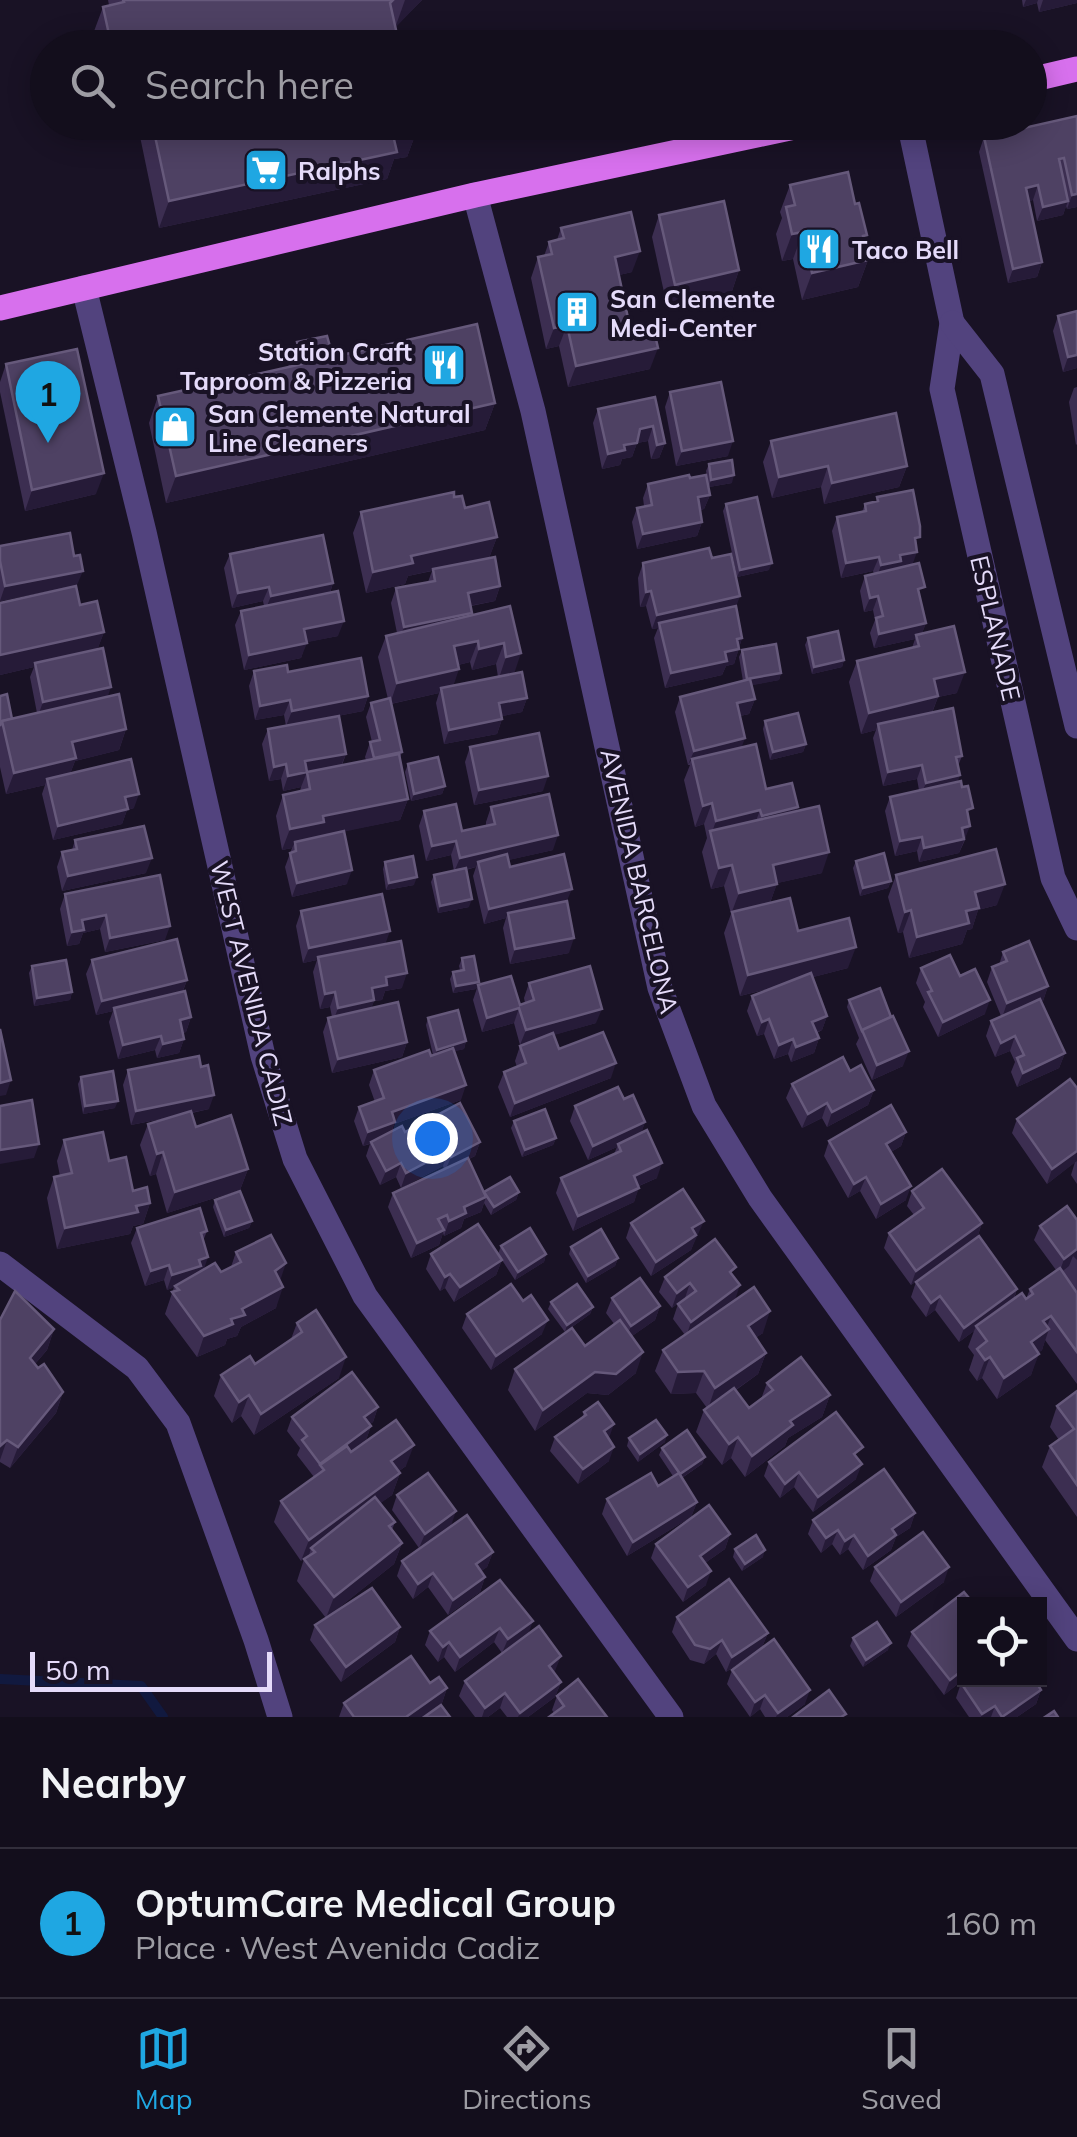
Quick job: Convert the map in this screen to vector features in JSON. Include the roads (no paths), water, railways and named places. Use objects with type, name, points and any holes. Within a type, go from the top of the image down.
[{"type":"main road","points":[[1047,76],[1077,69]]},
{"type":"main road","points":[[0,308],[475,196],[735,140]]},
{"type":"street","name":"ESPLANADE","points":[[913,140],[952,322],[942,389],[1053,878],[1077,928]]},
{"type":"street","name":"AVENIDA BARCELONA","points":[[475,196],[533,411],[660,988],[704,1106],[760,1198],[1077,1639]]},
{"type":"street","name":"WEST AVENIDA CADIZ","points":[[84,288],[144,532],[263,1056],[295,1158],[365,1296],[670,1717]]},
{"type":"street","name":"ESPLANADE","points":[[952,322],[992,374],[1077,726]]},
{"type":"street","points":[[0,1264],[136,1368],[178,1423],[280,1717]]},
{"type":"waterway","points":[[0,1679],[141,1686],[163,1717]]},
{"type":"place","name":"Ralphs","points":[[266,170]]},
{"type":"place","name":"Taco Bell","points":[[819,249]]},
{"type":"place","name":"San Clemente Medi-Center","points":[[577,312]]},
{"type":"place","name":"Station Craft Taproom & Pizzeria","points":[[444,365]]},
{"type":"place","name":"San Clemente Natural Line Cleaners","points":[[175,427]]},
{"type":"place","name":"OptumCare Medical Group","points":[[48,443]]}]
